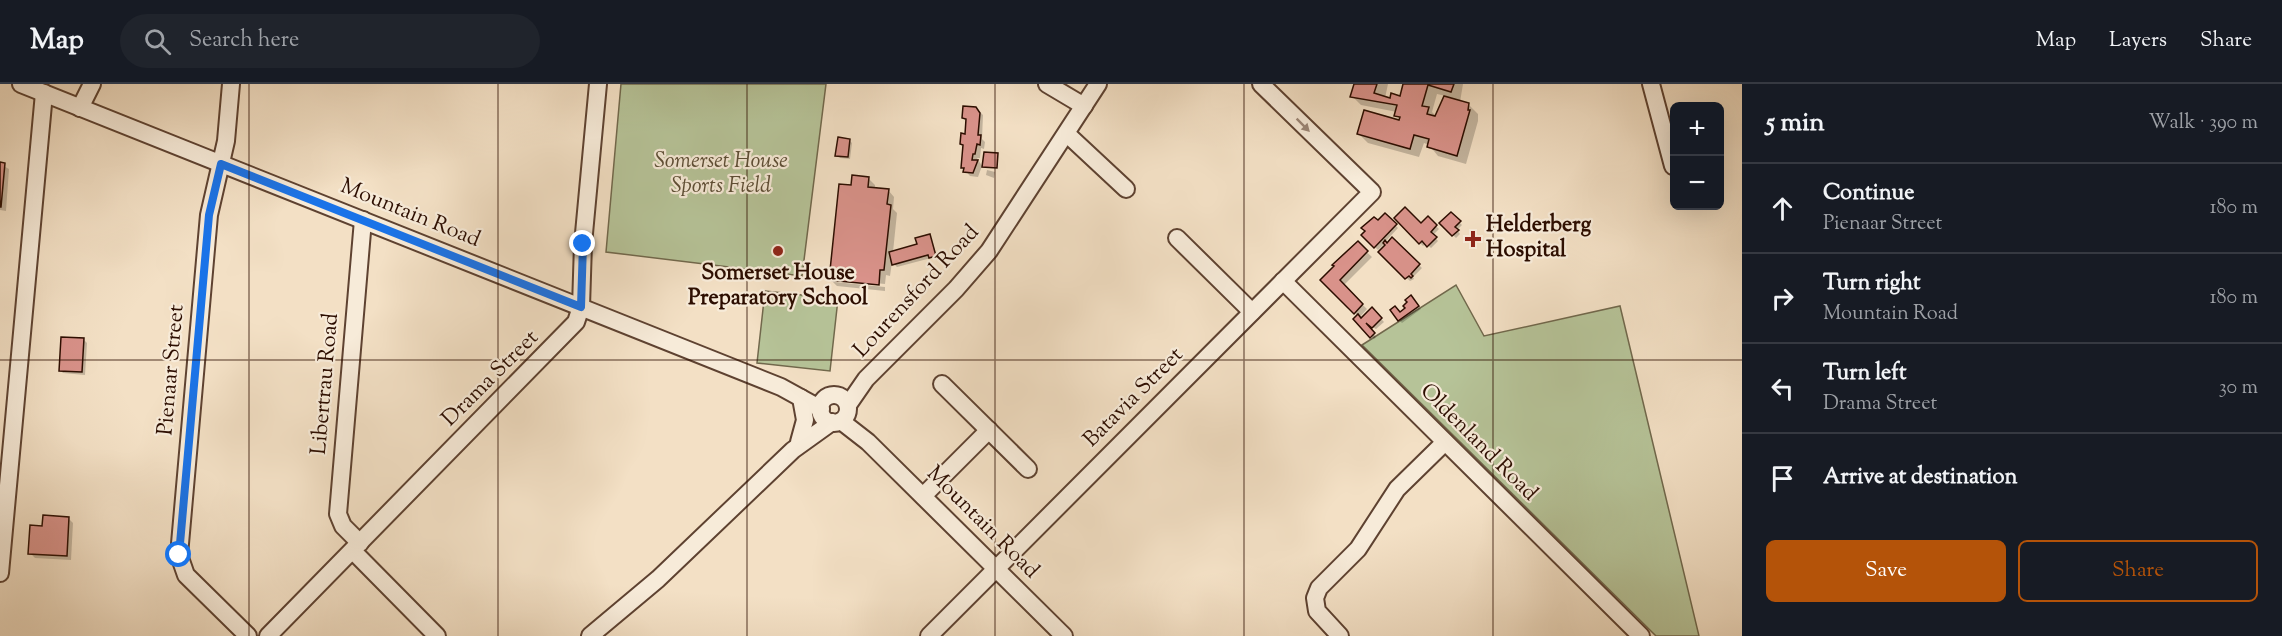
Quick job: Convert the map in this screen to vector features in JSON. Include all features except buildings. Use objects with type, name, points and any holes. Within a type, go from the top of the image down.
[{"type":"street","name":"Mountain Road","points":[[21,84],[834,409],[1064,636]]},
{"type":"street","points":[[80,108],[92,84]]},
{"type":"street","name":"Pienaar Street","points":[[231,84],[226,141],[209,215],[179,555],[186,575],[248,636]]},
{"type":"street","name":"Drama Street","points":[[268,636],[572,328],[581,307],[583,244],[598,84]]},
{"type":"street","points":[[1047,84],[1084,106]]},
{"type":"street","name":"Lourensford Road","points":[[590,636],[674,565],[866,379],[975,269],[1005,230],[1098,84]]},
{"type":"street","name":"Batavia Street","points":[[929,636],[1372,192],[1261,84]]},
{"type":"street","points":[[1651,84],[1670,156]]},
{"type":"street","points":[[0,573],[44,93]]},
{"type":"street","points":[[1067,134],[1126,189]]},
{"type":"street","name":"Libertrau Road","points":[[363,220],[338,514],[356,547],[437,636]]},
{"type":"street","points":[[1177,238],[1252,312]]},
{"type":"street","name":"Oldenland Road","points":[[1283,281],[1641,636]]},
{"type":"street","points":[[942,384],[1028,469]]},
{"type":"street","name":"Mountain Road","points":[[781,387],[801,398],[834,409]]},
{"type":"street","points":[[796,446],[805,420],[801,398]]},
{"type":"street","points":[[923,496],[989,430]]},
{"type":"street","points":[[1340,636],[1317,611],[1315,598],[1318,588],[1358,549],[1397,489],[1445,442]]},
{"type":"green space","name":"Somerset House Sports Field","points":[[621,84],[826,84],[802,276],[606,252]]},
{"type":"green space","points":[[1456,285],[1484,336],[1620,306],[1699,636],[1656,636],[1362,345]]},
{"type":"green space","points":[[765,291],[838,299],[830,371],[757,363]]},
{"type":"place","name":"Helderberg Hospital","points":[[1473,239]]},
{"type":"place","name":"Somerset House Preparatory School","points":[[778,251]]},
{"type":"route","points":[[179,555],[209,215],[221,164],[581,307],[583,244]]}]
